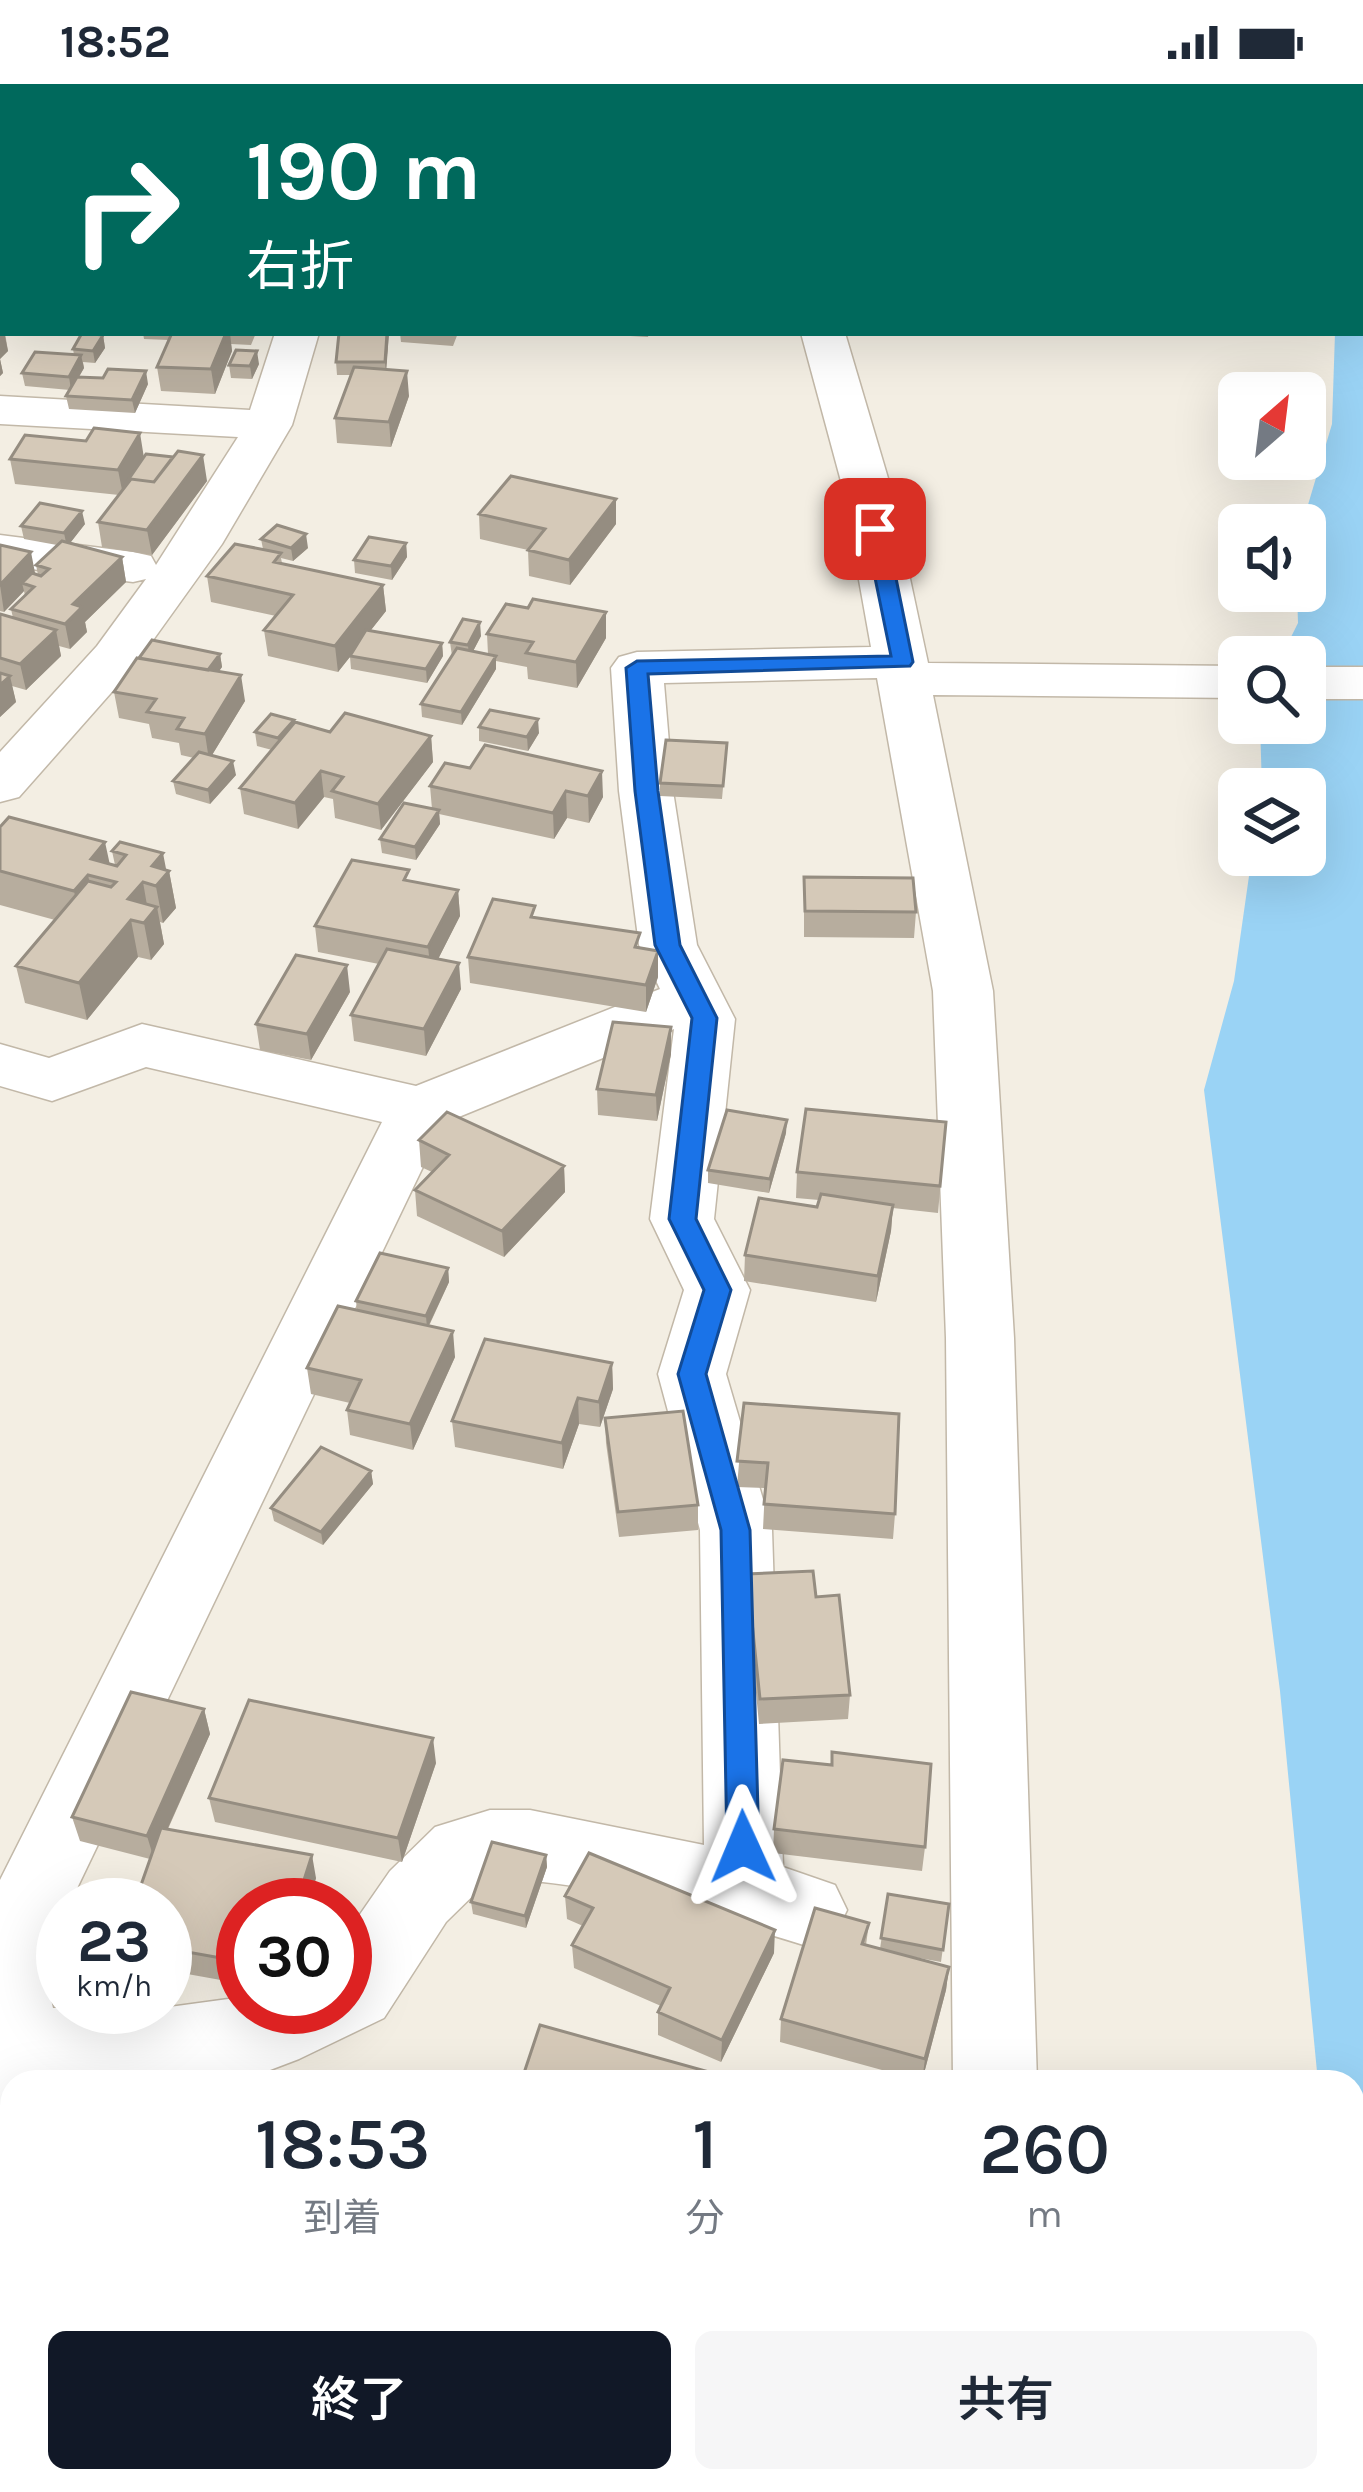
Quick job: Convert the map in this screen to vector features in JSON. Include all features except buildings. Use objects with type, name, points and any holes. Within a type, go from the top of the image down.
[{"type":"street","points":[[0,784],[115,657],[197,544],[268,425],[296,336]]},
{"type":"street","points":[[824,336],[866,485],[963,991],[980,1338],[995,2070]]},
{"type":"street","points":[[0,410],[268,425]]},
{"type":"street","points":[[0,550],[173,572]]},
{"type":"street","points":[[372,1965],[411,1906],[464,1850],[506,1843],[601,1856],[776,1901],[736,1530],[692,1374],[717,1290],[682,1219],[705,1018],[668,945],[646,791],[637,668],[904,670],[979,680],[1218,682]]},
{"type":"street","points":[[1326,683],[1363,683]]},
{"type":"street","points":[[0,1065],[52,1079],[142,1045],[420,1109],[695,998]]},
{"type":"street","points":[[256,2034],[17,2058],[1,1961],[420,1109]]},
{"type":"water","points":[[1335,336],[1363,336],[1363,2070],[1317,2070],[1280,1691],[1204,1090],[1234,981],[1249,876],[1326,876],[1326,768],[1261,768],[1261,744],[1326,744],[1326,636],[1292,636],[1298,612],[1326,612],[1326,504],[1308,504],[1315,480],[1326,480],[1326,444],[1332,424]]},
{"type":"route","points":[[743,1847],[736,1530],[692,1374],[717,1290],[682,1219],[705,1018],[668,945],[646,791],[637,668],[903,662],[875,529]]}]
